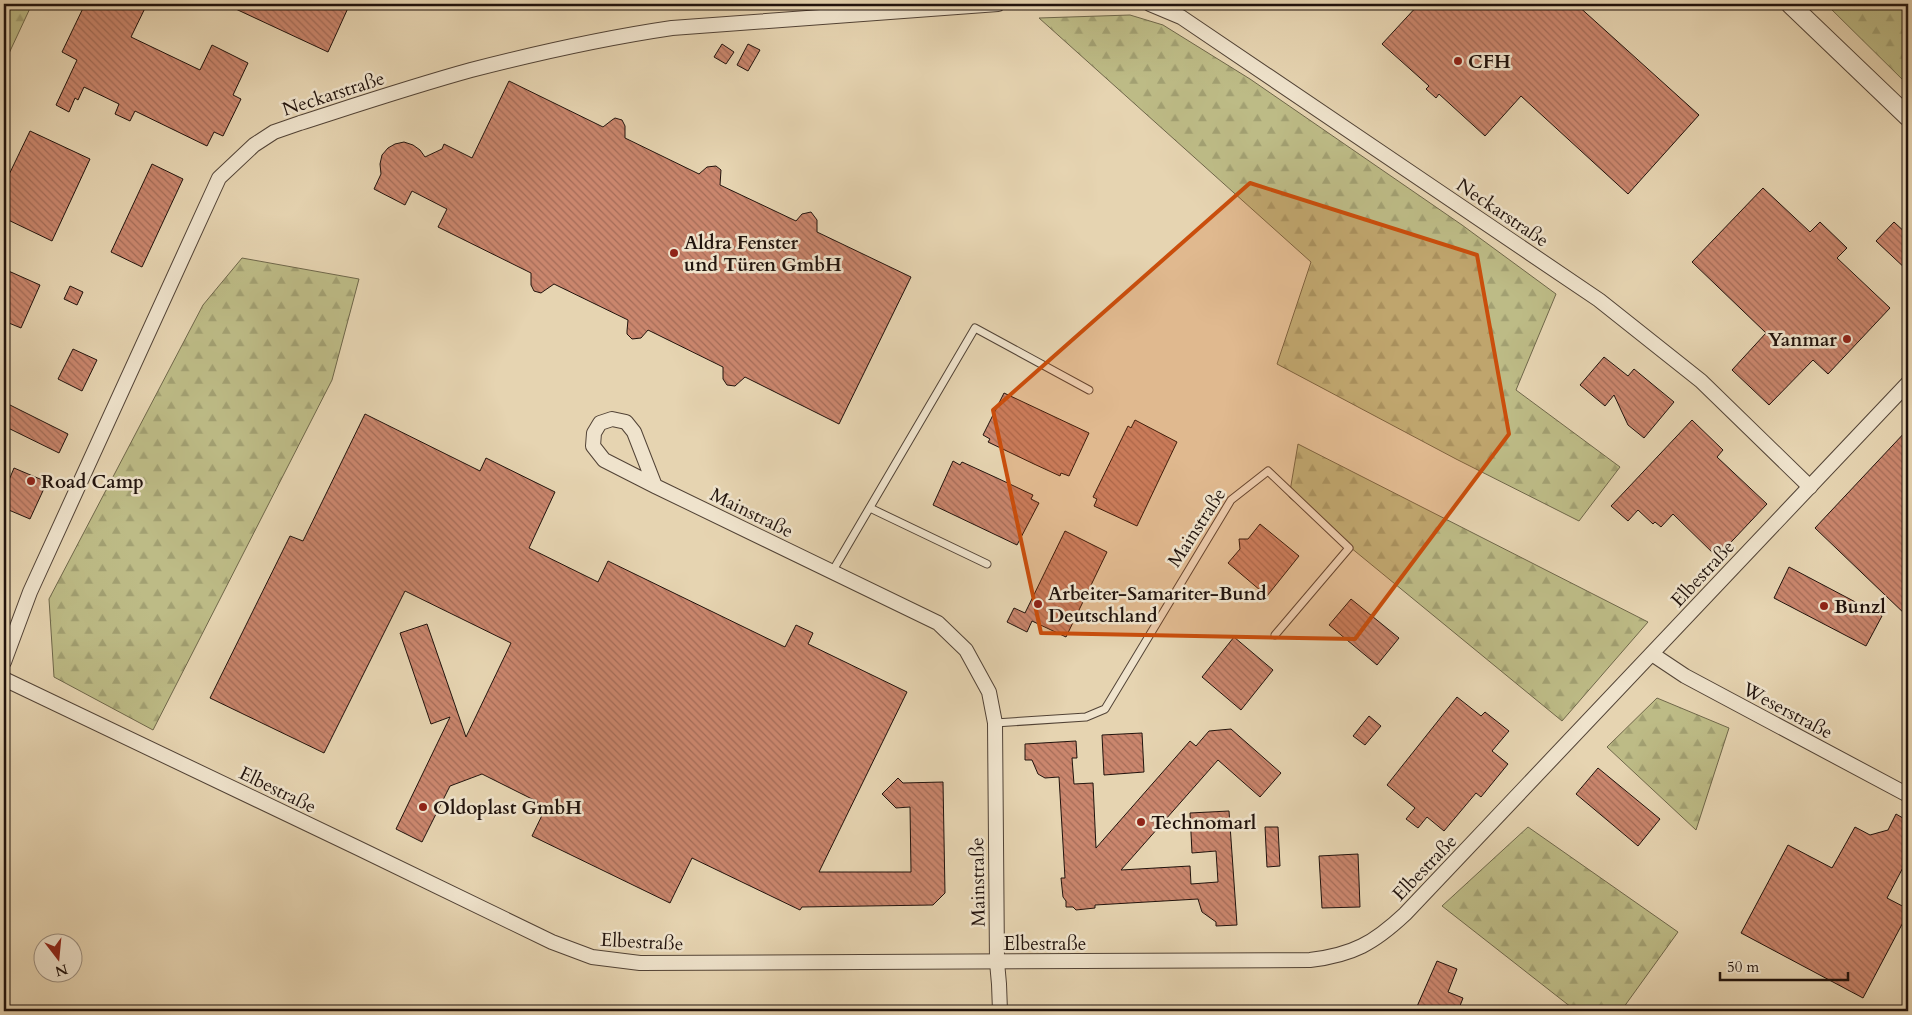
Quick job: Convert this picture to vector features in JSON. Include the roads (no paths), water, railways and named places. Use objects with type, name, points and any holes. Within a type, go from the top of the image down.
[{"type":"street","name":"Neckarstraße","points":[[4,662],[34,583],[219,178],[254,145],[274,132],[300,122],[469,71],[621,36],[672,28],[998,4]]},
{"type":"street","name":"Neckarstraße","points":[[1150,4],[1181,17],[1599,300],[1701,381],[1810,487]]},
{"type":"street","points":[[1790,4],[1908,117]]},
{"type":"street","name":"Elbestraße","points":[[4,679],[552,942],[592,957],[640,963],[1310,960],[1334,957],[1356,950],[1387,931],[1405,914],[1908,383]]},
{"type":"street","name":"Mainstraße","points":[[655,486],[634,432],[626,422],[612,419],[600,423],[594,433],[593,446],[604,460],[655,486],[938,623],[966,650],[989,692],[995,723],[996,962],[1000,1011]]},
{"type":"street","name":"Weserstraße","points":[[1652,654],[1685,676],[1908,795]]},
{"type":"lane","points":[[832,572],[975,328],[1088,390]]},
{"type":"lane","name":"Mainstraße","points":[[995,723],[1086,717],[1105,709],[1231,500],[1268,471],[1349,548],[1275,635]]},
{"type":"lane","points":[[870,508],[987,564]]},
{"type":"place","name":"CFH","points":[[1458,61]]},
{"type":"place","name":"Aldra Fenster und Türen GmbH","points":[[674,253]]},
{"type":"place","name":"Yanmar","points":[[1847,339]]},
{"type":"place","name":"Road Camp","points":[[31,481]]},
{"type":"place","name":"Arbeiter-Samariter-Bund Deutschland","points":[[1038,604]]},
{"type":"place","name":"Bunzl","points":[[1824,606]]},
{"type":"place","name":"Oldoplast GmbH","points":[[423,807]]},
{"type":"place","name":"Technomarl","points":[[1141,822]]}]
